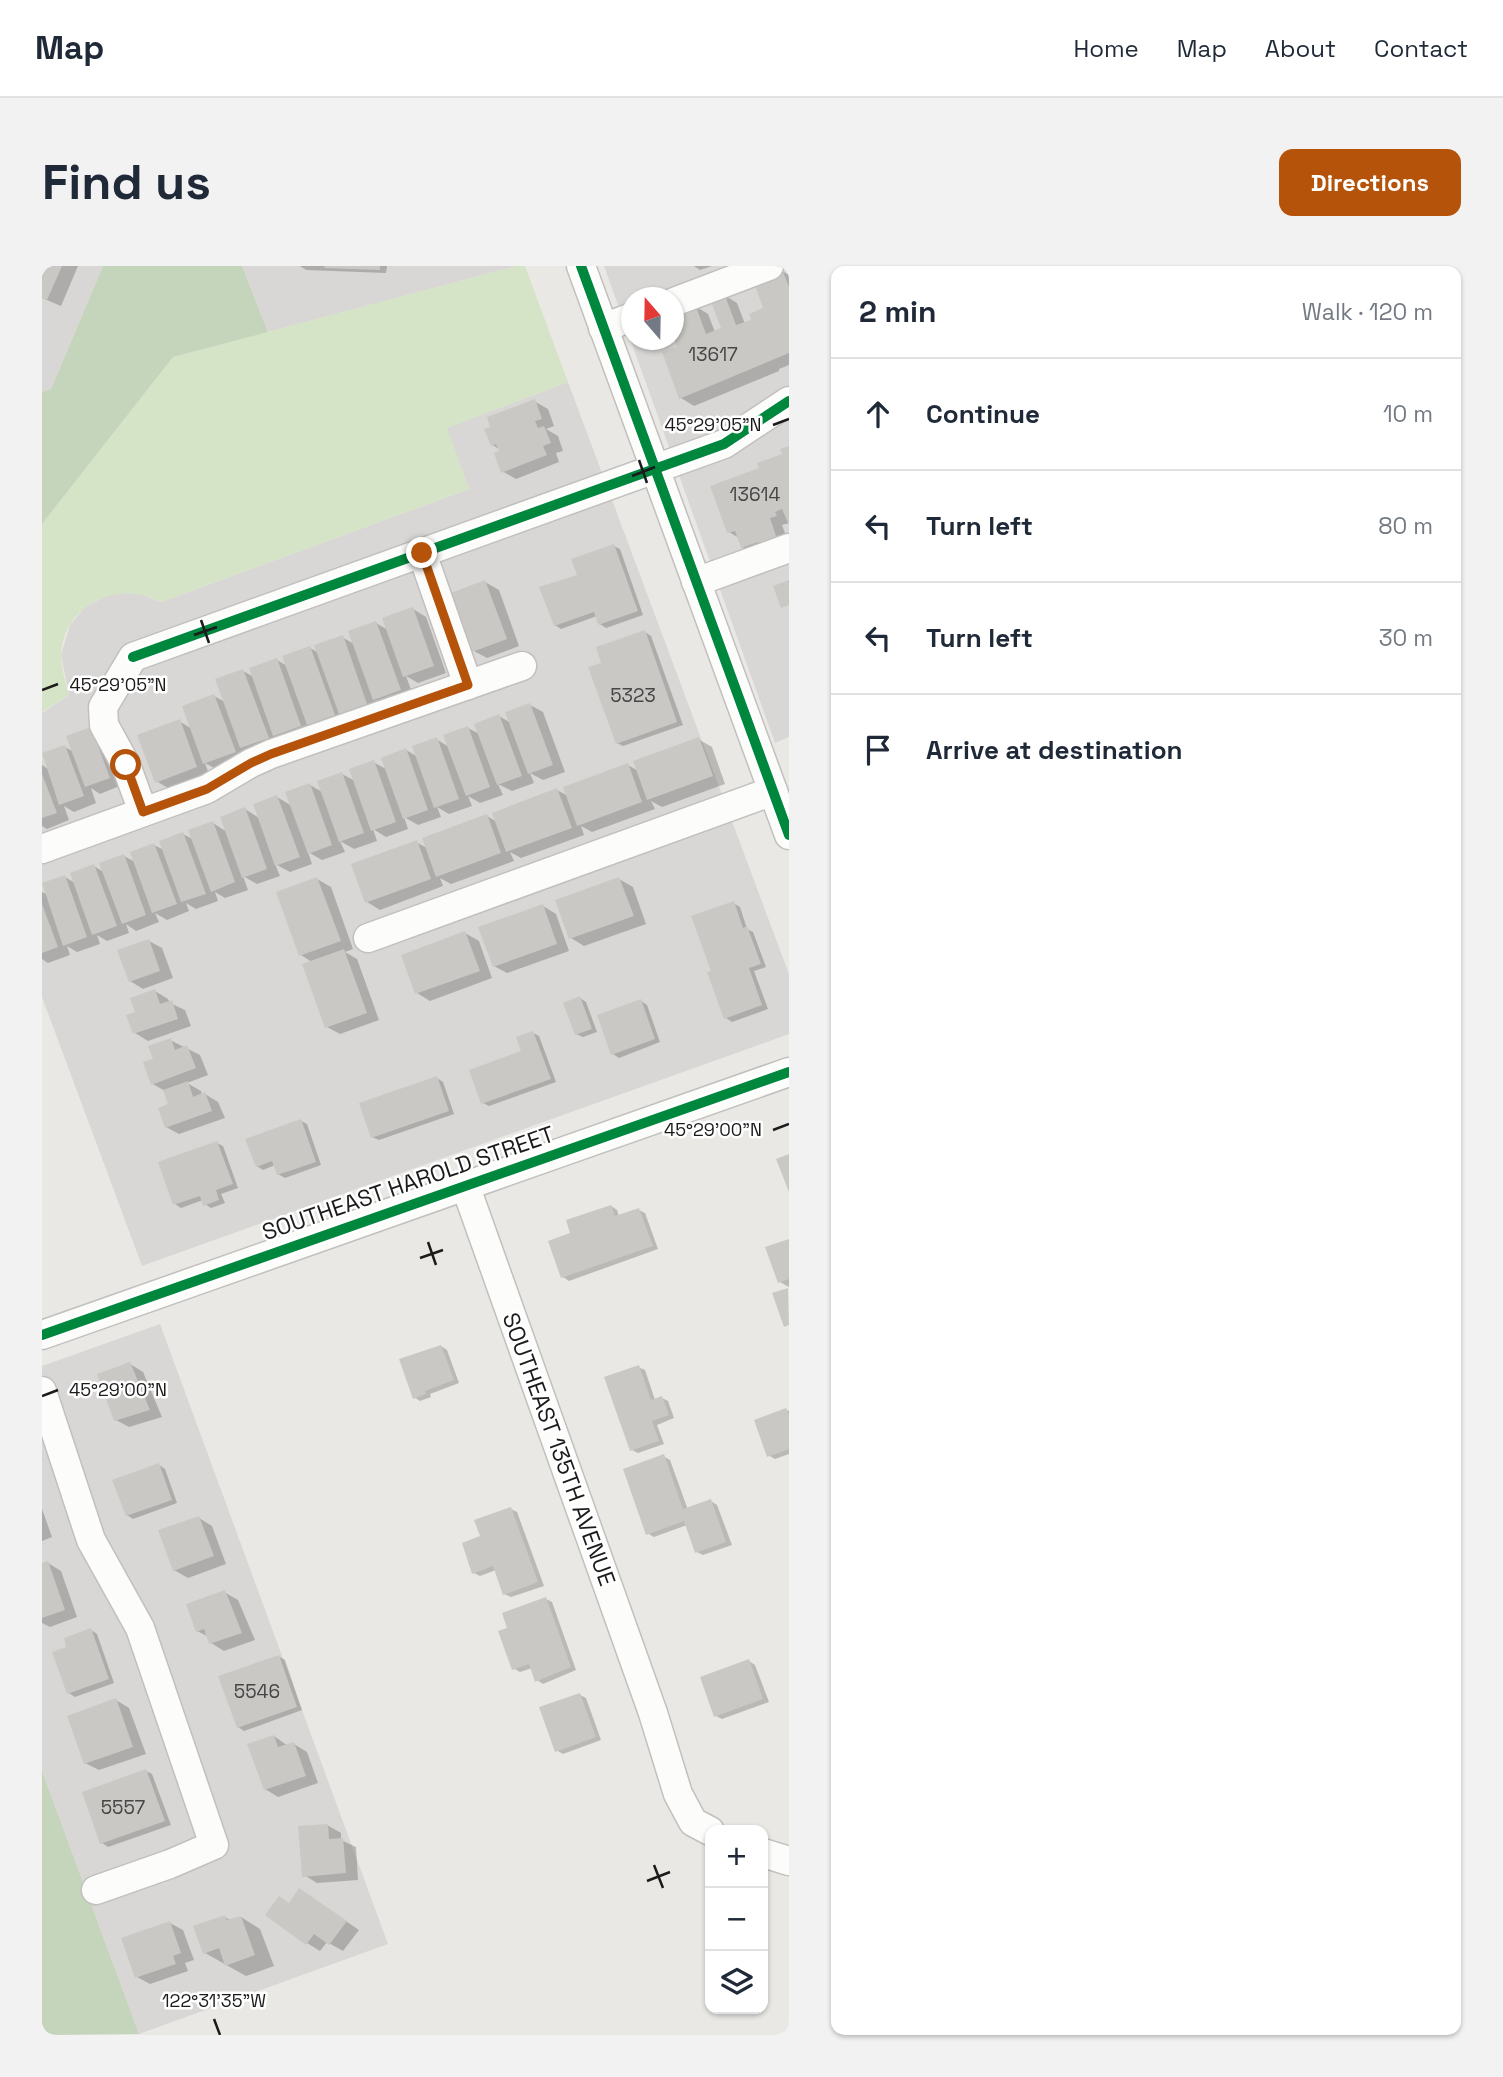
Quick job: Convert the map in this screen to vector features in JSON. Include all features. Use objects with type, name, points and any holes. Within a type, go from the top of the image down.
[{"type":"street","points":[[581,266],[696,582],[777,782],[789,835]]},
{"type":"street","points":[[684,298],[769,266]]},
{"type":"street","points":[[603,328],[621,321]]},
{"type":"street","points":[[143,812],[126,765],[104,725],[103,707],[133,657],[724,444],[789,401]]},
{"type":"street","points":[[696,582],[789,548]]},
{"type":"street","points":[[422,553],[468,685]]},
{"type":"street","points":[[42,849],[207,789],[271,754],[522,666]]},
{"type":"street","points":[[368,938],[777,782]]},
{"type":"street","name":"SOUTHEAST HAROLD STREET","points":[[42,1335],[789,1072]]},
{"type":"street","name":"SOUTHEAST 135TH AVENUE","points":[[465,1185],[653,1713],[678,1794],[693,1822],[705,1828]]},
{"type":"street","points":[[42,1391],[91,1540],[140,1628],[214,1845],[96,1890]]},
{"type":"street","points":[[768,1855],[789,1861]]},
{"type":"shaded area","points":[[42,266],[103,266],[51,389],[42,392]]},
{"type":"shaded area","points":[[242,266],[517,266],[268,332]]},
{"type":"shaded area","points":[[604,266],[789,266],[789,737],[775,743],[634,350],[684,350],[684,287],[621,287],[621,313]]},
{"type":"shaded area","points":[[568,382],[789,974],[789,1034],[142,1266],[42,997],[42,713],[69,695],[61,655],[70,625],[85,607],[108,595],[141,594],[161,602],[469,489],[446,428]]},
{"type":"shaded area","points":[[160,1324],[388,1944],[139,2034],[42,1771],[42,1366]]},
{"type":"green space","points":[[103,266],[242,266],[268,332],[173,357],[42,524],[42,392],[51,389]]},
{"type":"green space","points":[[525,266],[568,382],[447,428],[469,489],[161,602],[130,593],[100,599],[75,617],[67,630],[61,658],[69,695],[42,712],[42,524],[173,357]]},
{"type":"green space","points":[[42,1771],[139,2034],[42,2035]]},
{"type":"building","points":[[42,266],[62,266],[47,300],[42,298]]},
{"type":"building","points":[[380,266],[380,270],[324,268]]},
{"type":"building","points":[[782,269],[789,287],[789,353],[679,399],[662,352],[684,350],[684,310],[695,304],[706,334],[721,328],[710,299],[724,293],[736,325],[751,320],[749,314],[763,308],[753,280]]},
{"type":"building","points":[[535,399],[542,419],[535,421],[538,428],[544,426],[551,443],[543,446],[547,455],[501,473],[494,453],[499,451],[496,444],[491,446],[484,429],[490,427],[487,417]]},
{"type":"building","points":[[789,446],[789,525],[782,509],[775,512],[777,516],[770,518],[777,539],[741,548],[735,531],[727,533],[710,486],[759,468],[757,463],[782,454],[780,449]]},
{"type":"building","points":[[614,544],[638,611],[598,625],[594,612],[554,626],[539,587],[577,575],[571,559]]},
{"type":"building","points":[[485,580],[507,639],[472,652],[451,593]]},
{"type":"building","points":[[789,580],[789,605],[781,608],[773,586]]},
{"type":"building","points":[[413,607],[434,666],[403,677],[382,618]]},
{"type":"building","points":[[376,621],[401,690],[373,700],[348,631]]},
{"type":"building","points":[[645,630],[677,722],[616,744],[588,667],[601,663],[596,647]]},
{"type":"building","points":[[343,635],[367,704],[339,714],[314,645]]},
{"type":"building","points":[[310,646],[335,715],[307,725],[282,656]]},
{"type":"building","points":[[277,658],[301,726],[273,736],[249,668]]},
{"type":"building","points":[[243,669],[269,738],[240,748],[215,679]]},
{"type":"building","points":[[214,694],[236,752],[203,764],[182,706]]},
{"type":"building","points":[[530,703],[553,765],[528,774],[505,712]]},
{"type":"building","points":[[499,714],[522,776],[497,785],[474,724]]},
{"type":"building","points":[[180,719],[197,767],[155,783],[137,735]]},
{"type":"building","points":[[468,726],[490,787],[466,796],[443,735]]},
{"type":"building","points":[[91,727],[110,778],[85,787],[66,736]]},
{"type":"building","points":[[437,737],[459,799],[434,808],[412,746]]},
{"type":"building","points":[[699,737],[713,776],[647,800],[633,761]]},
{"type":"building","points":[[65,745],[84,796],[59,805],[42,753]]},
{"type":"building","points":[[406,748],[428,810],[403,819],[381,758]]},
{"type":"building","points":[[374,760],[396,822],[371,831],[349,769]]},
{"type":"building","points":[[628,763],[642,802],[577,826],[563,787]]},
{"type":"building","points":[[342,772],[364,833],[339,842],[317,781]]},
{"type":"building","points":[[42,774],[57,813],[42,818]]},
{"type":"building","points":[[310,783],[332,845],[308,854],[285,792]]},
{"type":"building","points":[[557,788],[572,828],[506,852],[492,813]]},
{"type":"building","points":[[277,795],[300,857],[275,866],[253,804]]},
{"type":"building","points":[[245,807],[267,869],[242,878],[220,817]]},
{"type":"building","points":[[487,814],[501,853],[436,877],[422,838]]},
{"type":"building","points":[[213,821],[235,882],[211,892],[188,830]]},
{"type":"building","points":[[183,832],[206,894],[181,902],[159,841]]},
{"type":"building","points":[[417,840],[431,879],[365,903],[351,864]]},
{"type":"building","points":[[154,843],[177,904],[152,913],[130,852]]},
{"type":"building","points":[[124,854],[146,915],[122,924],[99,863]]},
{"type":"building","points":[[94,864],[117,926],[92,935],[70,873]]},
{"type":"building","points":[[65,875],[87,937],[63,946],[42,883]]},
{"type":"building","points":[[317,877],[341,941],[299,956],[276,892]]},
{"type":"building","points":[[619,877],[634,916],[569,939],[555,900]]},
{"type":"building","points":[[734,901],[743,928],[747,926],[761,964],[749,968],[762,1005],[724,1019],[707,972],[711,971],[691,916]]},
{"type":"building","points":[[42,904],[58,947],[42,953]]},
{"type":"building","points":[[543,904],[557,944],[493,967],[478,927]]},
{"type":"building","points":[[465,931],[480,971],[415,994],[401,955]]},
{"type":"building","points":[[149,939],[160,971],[129,982],[117,950]]},
{"type":"building","points":[[344,949],[367,1013],[325,1028],[302,964]]},
{"type":"building","points":[[155,989],[160,1004],[172,1000],[178,1019],[133,1034],[126,1015],[135,1012],[130,998]]},
{"type":"building","points":[[580,996],[592,1029],[575,1035],[563,1003]]},
{"type":"building","points":[[641,999],[655,1039],[611,1055],[597,1015]]},
{"type":"building","points":[[533,1031],[551,1079],[481,1104],[469,1070],[521,1051],[516,1037]]},
{"type":"building","points":[[171,1038],[175,1050],[187,1045],[196,1068],[151,1085],[143,1062],[153,1059],[148,1046]]},
{"type":"building","points":[[437,1076],[449,1111],[371,1138],[359,1103]]},
{"type":"building","points":[[188,1081],[193,1097],[205,1092],[212,1111],[165,1128],[158,1108],[168,1104],[163,1090]]},
{"type":"building","points":[[301,1119],[316,1162],[277,1175],[272,1161],[256,1167],[245,1139]]},
{"type":"building","points":[[217,1141],[233,1184],[216,1190],[219,1200],[203,1206],[200,1196],[173,1205],[158,1162]]},
{"type":"building","points":[[789,1154],[789,1192],[776,1159]]},
{"type":"building","points":[[611,1205],[615,1216],[639,1208],[653,1246],[561,1278],[548,1241],[570,1233],[566,1220]]},
{"type":"building","points":[[789,1239],[789,1279],[778,1283],[765,1247]]},
{"type":"building","points":[[788,1288],[789,1325],[784,1327],[772,1293]]},
{"type":"building","points":[[441,1345],[454,1380],[425,1391],[426,1394],[413,1399],[399,1359]]},
{"type":"building","points":[[130,1362],[150,1410],[114,1421],[97,1374]]},
{"type":"building","points":[[639,1365],[651,1400],[662,1396],[669,1415],[652,1421],[659,1441],[630,1451],[604,1377]]},
{"type":"building","points":[[786,1408],[789,1415],[789,1449],[767,1457],[754,1420]]},
{"type":"building","points":[[664,1454],[683,1509],[711,1499],[726,1542],[695,1553],[684,1521],[646,1535],[623,1469]]},
{"type":"building","points":[[159,1463],[172,1500],[126,1516],[112,1480]]},
{"type":"building","points":[[511,1507],[538,1582],[503,1595],[493,1566],[472,1574],[462,1543],[480,1536],[474,1520]]},
{"type":"building","points":[[199,1516],[214,1556],[173,1571],[158,1530]]},
{"type":"building","points":[[48,1561],[65,1610],[42,1618],[42,1563]]},
{"type":"building","points":[[225,1590],[242,1633],[209,1644],[204,1629],[196,1632],[186,1604]]},
{"type":"building","points":[[546,1597],[571,1667],[535,1682],[529,1664],[512,1670],[498,1631],[507,1628],[502,1613]]},
{"type":"building","points":[[91,1628],[109,1679],[67,1694],[52,1652],[66,1647],[64,1638]]},
{"type":"building","points":[[279,1655],[297,1707],[237,1728],[218,1676]]},
{"type":"building","points":[[749,1659],[763,1699],[714,1717],[700,1677]]},
{"type":"building","points":[[580,1693],[596,1737],[555,1752],[539,1707]]},
{"type":"building","points":[[116,1698],[133,1747],[84,1764],[67,1716]]},
{"type":"building","points":[[274,1735],[278,1747],[294,1742],[306,1776],[264,1790],[247,1744]]},
{"type":"building","points":[[146,1769],[165,1821],[100,1844],[82,1792]]},
{"type":"building","points":[[328,1824],[329,1839],[343,1838],[346,1873],[302,1877],[298,1826]]},
{"type":"building","points":[[299,1888],[347,1921],[329,1945],[314,1934],[306,1945],[265,1915],[279,1896],[289,1903]]},
{"type":"building","points":[[225,1915],[227,1920],[241,1916],[255,1955],[225,1966],[219,1948],[203,1954],[193,1926]]},
{"type":"building","points":[[170,1921],[181,1953],[173,1956],[176,1964],[135,1978],[121,1938]]},
{"type":"cycle path","points":[[581,266],[789,835]]},
{"type":"cycle path","points":[[133,657],[724,444],[789,401]]},
{"type":"cycle path","points":[[42,1335],[789,1072]]},
{"type":"route","points":[[126,765],[143,812],[207,789],[271,754],[468,685],[422,553]]}]
